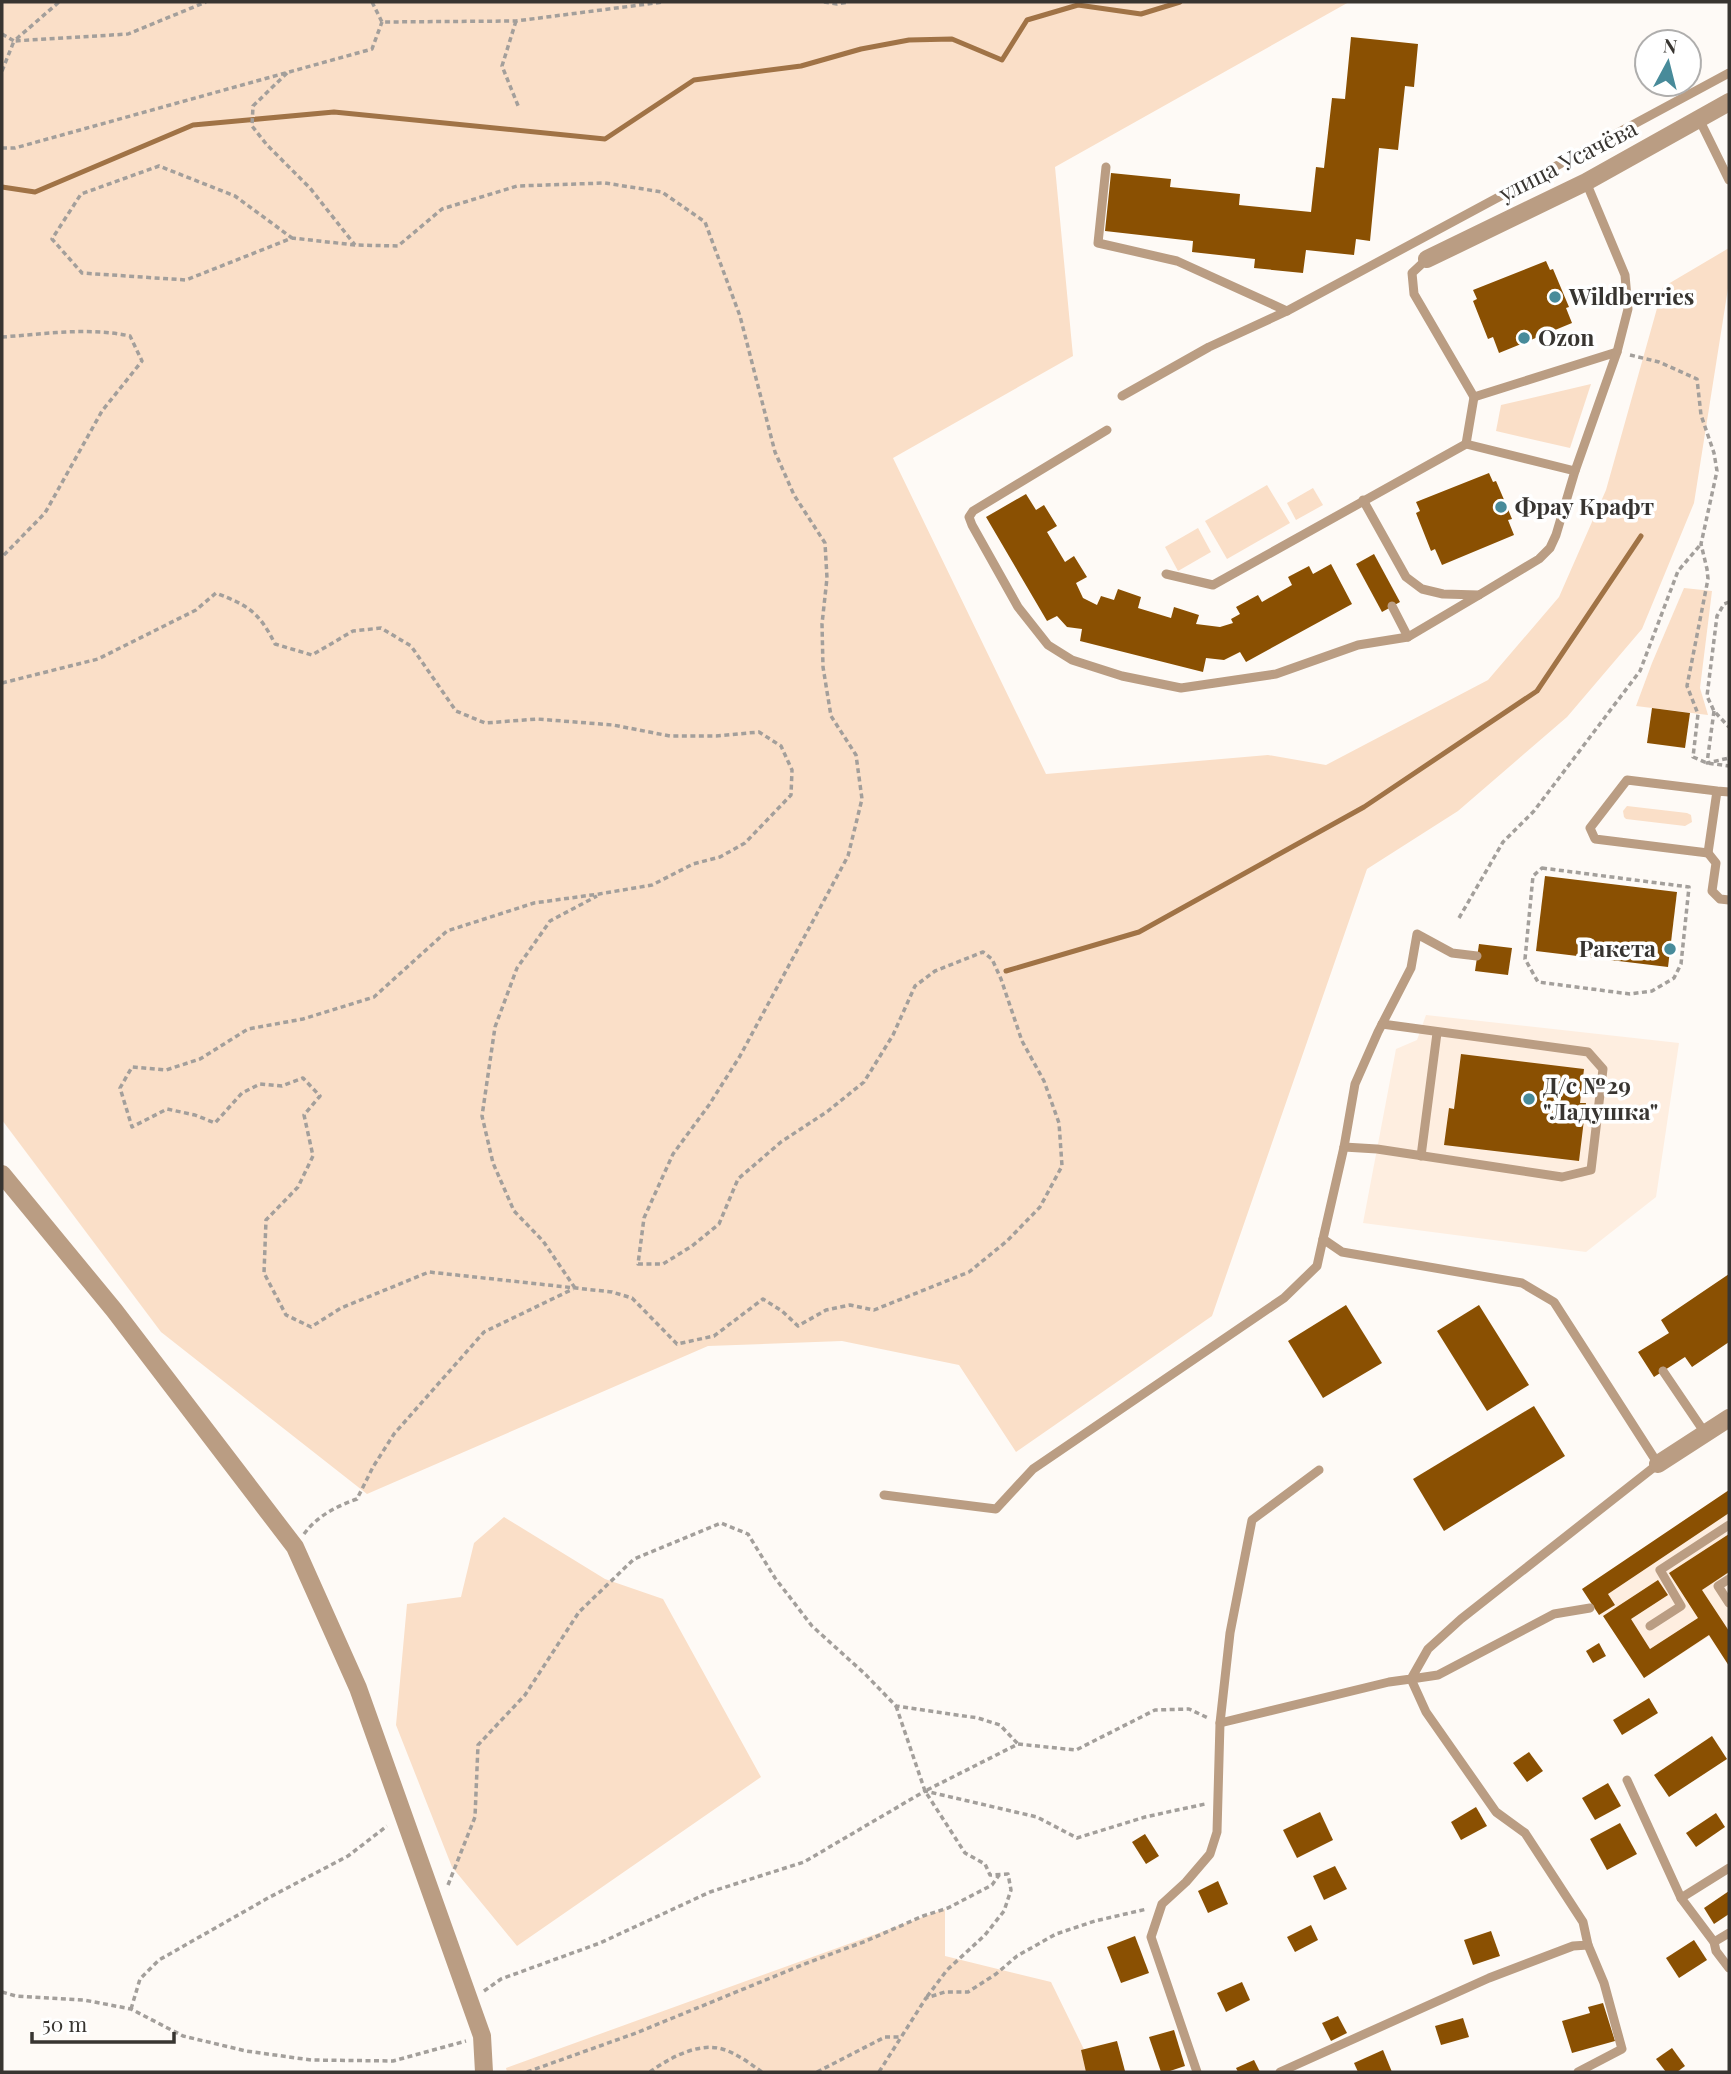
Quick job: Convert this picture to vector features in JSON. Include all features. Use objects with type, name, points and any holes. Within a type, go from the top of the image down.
[{"type":"street","name":"улица Усачёва","points":[[1427,259],[1586,182],[1729,102]]},
{"type":"street","points":[[2,1174],[114,1310],[295,1546],[358,1688],[482,2036],[484,2072]]},
{"type":"street","points":[[1658,1464],[1729,1418]]},
{"type":"lane","points":[[1122,396],[1209,347],[1287,311],[1729,73]]},
{"type":"lane","points":[[1699,119],[1729,180]]},
{"type":"lane","points":[[1106,166],[1098,243],[1177,261],[1287,311]]},
{"type":"lane","points":[[1107,430],[973,511],[969,517],[1018,607],[1048,645],[1072,660],[1122,676],[1181,688],[1276,674],[1358,645],[1408,637],[1539,559],[1556,535],[1575,471],[1617,352],[1628,309],[1625,275],[1586,182]]},
{"type":"lane","points":[[1427,259],[1412,273],[1414,294],[1474,397],[1466,444]]},
{"type":"lane","points":[[1474,397],[1617,352]]},
{"type":"lane","points":[[1166,574],[1213,585],[1466,444],[1575,471]]},
{"type":"lane","points":[[1363,500],[1406,577],[1422,589],[1443,594],[1479,595]]},
{"type":"lane","points":[[1392,606],[1408,637]]},
{"type":"lane","points":[[1729,792],[1627,780],[1590,828],[1595,839],[1708,853],[1716,863],[1712,891],[1720,899],[1729,900]]},
{"type":"lane","points":[[1708,853],[1717,791]]},
{"type":"lane","points":[[884,1495],[996,1509],[1033,1469],[1284,1298],[1317,1266],[1344,1147],[1355,1084],[1411,968],[1417,934],[1452,953],[1477,956]]},
{"type":"lane","points":[[1344,1147],[1377,1149],[1562,1177],[1591,1170],[1603,1069],[1588,1052],[1382,1024]]},
{"type":"lane","points":[[1421,1156],[1437,1033]]},
{"type":"lane","points":[[1323,1239],[1342,1252],[1522,1283],[1553,1302],[1658,1464],[1461,1619],[1428,1649],[1411,1679]]},
{"type":"lane","points":[[1663,1371],[1705,1433]]},
{"type":"lane","points":[[1197,2072],[1151,1937],[1162,1904],[1210,1854],[1217,1832],[1220,1723],[1230,1633],[1252,1520],[1319,1470]]},
{"type":"lane","points":[[1650,1626],[1681,1606],[1660,1570],[1729,1525]]},
{"type":"lane","points":[[1729,1579],[1718,1586],[1729,1603]]},
{"type":"lane","points":[[1220,1723],[1389,1682],[1438,1675],[1554,1614],[1590,1608]]},
{"type":"lane","points":[[1411,1679],[1426,1712],[1496,1812],[1525,1833],[1583,1922],[1588,1945],[1604,1983],[1622,2049],[1578,2072]]},
{"type":"lane","points":[[1627,1780],[1681,1898],[1714,1942],[1716,1951],[1729,1969]]},
{"type":"lane","points":[[1681,1898],[1729,1868]]},
{"type":"lane","points":[[1714,1942],[1729,1933]]},
{"type":"lane","points":[[1280,2072],[1489,1978],[1573,1945],[1588,1945]]},
{"type":"path","points":[[2,71],[14,41],[59,2]]},
{"type":"path","points":[[2,34],[14,41],[128,34],[206,2]]},
{"type":"path","points":[[2,148],[15,148],[372,49],[382,22],[372,2]]},
{"type":"path","points":[[382,22],[516,21],[663,2]]},
{"type":"path","points":[[824,2],[848,2]]},
{"type":"path","points":[[516,21],[502,66],[519,108]]},
{"type":"path","points":[[289,71],[253,106],[252,126],[310,188],[355,245]]},
{"type":"path","points":[[2,683],[98,659],[196,610],[216,593],[242,603],[264,622],[275,644],[312,655],[353,631],[381,628],[411,646],[456,711],[485,723],[550,720],[613,725],[670,736],[759,732],[781,746],[792,770],[791,795],[745,843],[720,857],[693,864],[652,885],[534,903],[447,931],[374,997],[303,1019],[248,1029],[200,1059],[166,1070],[132,1067],[120,1088],[132,1127],[167,1109],[215,1123],[242,1093],[260,1084],[282,1086],[303,1078],[320,1096],[304,1115],[313,1156],[298,1187],[266,1220],[264,1273],[286,1315],[311,1327],[341,1308],[429,1272],[612,1292],[632,1298],[677,1344],[714,1336],[763,1298],[798,1326],[826,1310],[850,1304],[873,1310],[969,1272],[1007,1241],[1040,1207],[1062,1166],[1059,1123],[1044,1082],[1022,1041],[1001,979],[992,959],[983,952],[935,971],[915,986],[893,1035],[864,1082],[828,1111],[781,1142],[738,1179],[719,1224],[692,1246],[663,1264],[638,1264],[644,1218],[673,1154],[740,1056],[848,856],[862,799],[856,755],[831,716],[823,667],[822,624],[827,578],[825,543],[794,495],[775,452],[740,316],[705,222],[662,192],[605,183],[517,186],[442,209],[398,246],[292,239],[186,280],[82,273],[52,239],[81,194],[159,166],[235,196],[292,239]]},
{"type":"path","points":[[2,337],[66,332],[115,333],[130,336],[142,361],[102,411],[45,513],[2,557]]},
{"type":"path","points":[[1617,352],[1659,362],[1697,379],[1701,415],[1717,471],[1701,544],[1708,579],[1687,686],[1698,714],[1693,757],[1707,763],[1729,766]]},
{"type":"path","points":[[1459,918],[1503,842],[1534,811],[1640,671],[1678,571],[1701,544]]},
{"type":"path","points":[[1729,602],[1724,604],[1717,616],[1707,696],[1714,711],[1729,727]]},
{"type":"path","points":[[1707,763],[1714,711]]},
{"type":"path","points":[[1707,763],[1729,758]]},
{"type":"path","points":[[1542,868],[1689,887],[1681,964],[1674,978],[1652,990],[1630,995],[1538,982],[1525,959],[1533,876],[1542,868]]},
{"type":"path","points":[[575,1289],[543,1241],[514,1212],[494,1163],[482,1116],[495,1027],[517,968],[550,921],[598,894]]},
{"type":"path","points":[[295,1546],[309,1528],[334,1507],[357,1499],[394,1434],[484,1332],[575,1289]]},
{"type":"path","points":[[437,1910],[475,1817],[478,1745],[525,1695],[579,1612],[634,1559],[721,1523],[748,1534],[775,1578],[811,1626],[896,1706],[925,1791],[965,1853],[985,1864],[989,1875],[1008,1874],[1011,1889],[1004,1911],[985,1935],[947,1970],[879,2072]]},
{"type":"path","points":[[896,1706],[978,1718],[1000,1725],[1018,1744]]},
{"type":"path","points":[[469,2001],[500,1979],[600,1943],[710,1892],[804,1862],[925,1791],[1018,1744],[1076,1750],[1155,1710],[1189,1709],[1220,1723]]},
{"type":"path","points":[[925,1791],[1037,1816],[1077,1838],[1145,1817],[1217,1802]]},
{"type":"path","points":[[131,2009],[140,1979],[159,1960],[348,1856],[403,1815]]},
{"type":"path","points":[[527,2072],[636,2033],[948,1908],[992,1885],[999,1875]]},
{"type":"path","points":[[926,1998],[945,1992],[968,1992],[1017,1956],[1056,1934],[1095,1920],[1138,1912],[1162,1904]]},
{"type":"path","points":[[2,1992],[16,1996],[84,2000],[131,2009],[183,2036],[246,2051],[311,2060],[393,2061],[482,2036]]},
{"type":"path","points":[[817,2072],[885,2038],[901,2038]]},
{"type":"path","points":[[650,2072],[664,2062],[692,2050],[717,2048],[739,2056],[762,2072]]},
{"type":"shaded area","points":[[2,2],[1349,2],[1055,167],[1073,356],[893,458],[1046,774],[1268,755],[1326,765],[1488,680],[1559,597],[1606,490],[1663,287],[1729,248],[1729,282],[1694,503],[1642,629],[1567,717],[1458,811],[1367,869],[1212,1316],[1016,1452],[959,1365],[842,1341],[708,1346],[367,1494],[161,1332],[2,1120]]},
{"type":"shaded area","points":[[1591,384],[1570,448],[1496,431],[1501,405]]},
{"type":"shaded area","points":[[1267,485],[1290,523],[1227,559],[1205,521]]},
{"type":"shaded area","points":[[1313,488],[1323,505],[1296,520],[1287,503]]},
{"type":"shaded area","points":[[1198,528],[1211,552],[1178,571],[1165,547]]},
{"type":"shaded area","points":[[1684,588],[1712,591],[1700,688],[1708,715],[1636,706]]},
{"type":"shaded area","points":[[1627,806],[1687,813],[1691,815],[1692,822],[1685,826],[1626,819],[1623,811]]},
{"type":"shaded area","name":"Д/с №29 \"Ладушка\"","points":[[1426,1015],[1679,1043],[1656,1197],[1586,1252],[1363,1223],[1396,1049],[1417,1040]]},
{"type":"shaded area","points":[[1729,1490],[1729,1666],[1709,1636],[1644,1678],[1582,1589]]},
{"type":"shaded area","points":[[504,1517],[605,1579],[663,1599],[761,1777],[517,1946],[452,1867],[396,1725],[407,1604],[461,1597],[474,1543]]},
{"type":"shaded area","points":[[945,1909],[945,1956],[1051,1982],[1095,2072],[507,2072],[506,2068]]},
{"type":"building","points":[[1351,37],[1418,44],[1414,87],[1405,86],[1398,150],[1379,148],[1370,241],[1356,239],[1354,255],[1306,250],[1303,273],[1254,268],[1255,259],[1192,252],[1193,241],[1105,231],[1111,173],[1171,179],[1170,187],[1240,194],[1239,205],[1311,212],[1316,167],[1324,168],[1332,98],[1345,99]]},
{"type":"building","points":[[1546,261],[1550,270],[1553,269],[1569,307],[1566,308],[1572,323],[1499,353],[1493,337],[1488,339],[1473,301],[1477,299],[1473,290]]},
{"type":"building","points":[[1489,473],[1493,482],[1496,481],[1512,519],[1508,520],[1514,535],[1442,565],[1435,549],[1431,551],[1416,513],[1420,511],[1416,502]]},
{"type":"building","points":[[1026,494],[1036,510],[1044,505],[1057,526],[1047,532],[1065,562],[1074,556],[1087,577],[1076,583],[1083,598],[1097,605],[1101,596],[1114,600],[1118,589],[1141,597],[1138,608],[1171,618],[1174,607],[1199,615],[1196,624],[1220,627],[1233,623],[1231,619],[1240,614],[1236,607],[1258,595],[1262,602],[1292,585],[1288,577],[1309,566],[1313,574],[1331,564],[1352,604],[1246,662],[1240,652],[1224,660],[1206,658],[1203,672],[1080,641],[1082,629],[1067,627],[1057,616],[1047,621],[986,517]]},
{"type":"building","points":[[1374,554],[1400,602],[1382,612],[1356,564]]},
{"type":"building","points":[[1652,708],[1690,713],[1685,748],[1647,743]]},
{"type":"building","points":[[1545,876],[1677,892],[1668,967],[1536,951]]},
{"type":"building","points":[[1479,944],[1512,948],[1508,975],[1475,971]]},
{"type":"building","points":[[1461,1054],[1584,1069],[1580,1103],[1586,1103],[1579,1161],[1444,1145],[1449,1108],[1454,1109]]},
{"type":"building","points":[[1729,1274],[1729,1342],[1692,1367],[1685,1357],[1654,1377],[1638,1352],[1669,1333],[1661,1320]]},
{"type":"building","points":[[1346,1305],[1382,1363],[1323,1398],[1288,1341]]},
{"type":"building","points":[[1479,1305],[1529,1385],[1487,1411],[1437,1331]]},
{"type":"building","points":[[1534,1406],[1565,1456],[1444,1531],[1413,1479]]},
{"type":"building","points":[[1729,1490],[1729,1513],[1608,1594],[1615,1605],[1599,1615],[1582,1589]]},
{"type":"building","points":[[1729,1534],[1729,1572],[1702,1590],[1729,1631],[1729,1666],[1709,1635],[1644,1678],[1603,1616],[1658,1580],[1668,1595],[1631,1619],[1650,1649],[1698,1618],[1669,1573]]},
{"type":"building","points":[[1599,1643],[1606,1656],[1593,1663],[1586,1651]]},
{"type":"building","points":[[1649,1698],[1658,1713],[1622,1735],[1613,1720]]},
{"type":"building","points":[[1712,1736],[1727,1759],[1669,1797],[1654,1775]]},
{"type":"building","points":[[1529,1752],[1543,1771],[1527,1782],[1513,1763]]},
{"type":"building","points":[[1608,1783],[1621,1806],[1595,1820],[1582,1798]]},
{"type":"building","points":[[1476,1807],[1487,1826],[1461,1840],[1451,1822]]},
{"type":"building","points":[[1320,1812],[1333,1840],[1297,1858],[1283,1830]]},
{"type":"building","points":[[1716,1813],[1725,1827],[1696,1847],[1686,1833]]},
{"type":"building","points":[[1620,1823],[1637,1854],[1607,1870],[1590,1839]]},
{"type":"building","points":[[1145,1834],[1159,1856],[1146,1864],[1132,1842]]},
{"type":"building","points":[[1335,1866],[1347,1889],[1324,1900],[1313,1876]]},
{"type":"building","points":[[1218,1881],[1228,1904],[1208,1913],[1198,1891]]},
{"type":"building","points":[[1729,1891],[1729,1914],[1714,1924],[1704,1908]]},
{"type":"building","points":[[1311,1925],[1318,1940],[1295,1952],[1287,1937]]},
{"type":"building","points":[[1491,1931],[1500,1956],[1473,1965],[1464,1940]]},
{"type":"building","points":[[1135,1936],[1149,1973],[1121,1983],[1107,1947]]},
{"type":"building","points":[[1694,1940],[1707,1960],[1679,1978],[1666,1958]]},
{"type":"building","points":[[1242,1982],[1250,2000],[1226,2012],[1217,1993]]},
{"type":"building","points":[[1603,2003],[1615,2041],[1572,2053],[1562,2021],[1590,2013],[1588,2007]]},
{"type":"building","points":[[1338,2016],[1347,2033],[1331,2041],[1322,2023]]},
{"type":"building","points":[[1463,2018],[1469,2037],[1441,2045],[1435,2026]]},
{"type":"building","points":[[1174,2030],[1185,2066],[1161,2072],[1149,2037]]},
{"type":"building","points":[[1117,2041],[1125,2071],[1086,2072],[1081,2050]]},
{"type":"building","points":[[1672,2048],[1685,2066],[1677,2072],[1666,2072],[1656,2059]]},
{"type":"building","points":[[1383,2050],[1392,2072],[1358,2072],[1354,2063]]},
{"type":"building","points":[[1254,2060],[1260,2072],[1238,2072],[1236,2068]]},
{"type":"waterway","points":[[2,187],[35,192],[193,125],[334,112],[605,139],[694,80],[801,66],[861,49],[909,40],[952,39],[1002,60],[1027,20],[1078,5],[1141,14],[1180,2]]},
{"type":"waterway","points":[[1006,971],[1139,932],[1364,807],[1537,691],[1641,536]]},
{"type":"place","name":"Wildberries","points":[[1555,297]]},
{"type":"place","name":"Ozon","points":[[1524,338]]},
{"type":"place","name":"Фрау Крафт","points":[[1501,507]]},
{"type":"place","name":"Ракета","points":[[1670,949]]},
{"type":"place","name":"Д/с №29 \"Ладушка\"","points":[[1529,1099]]}]
